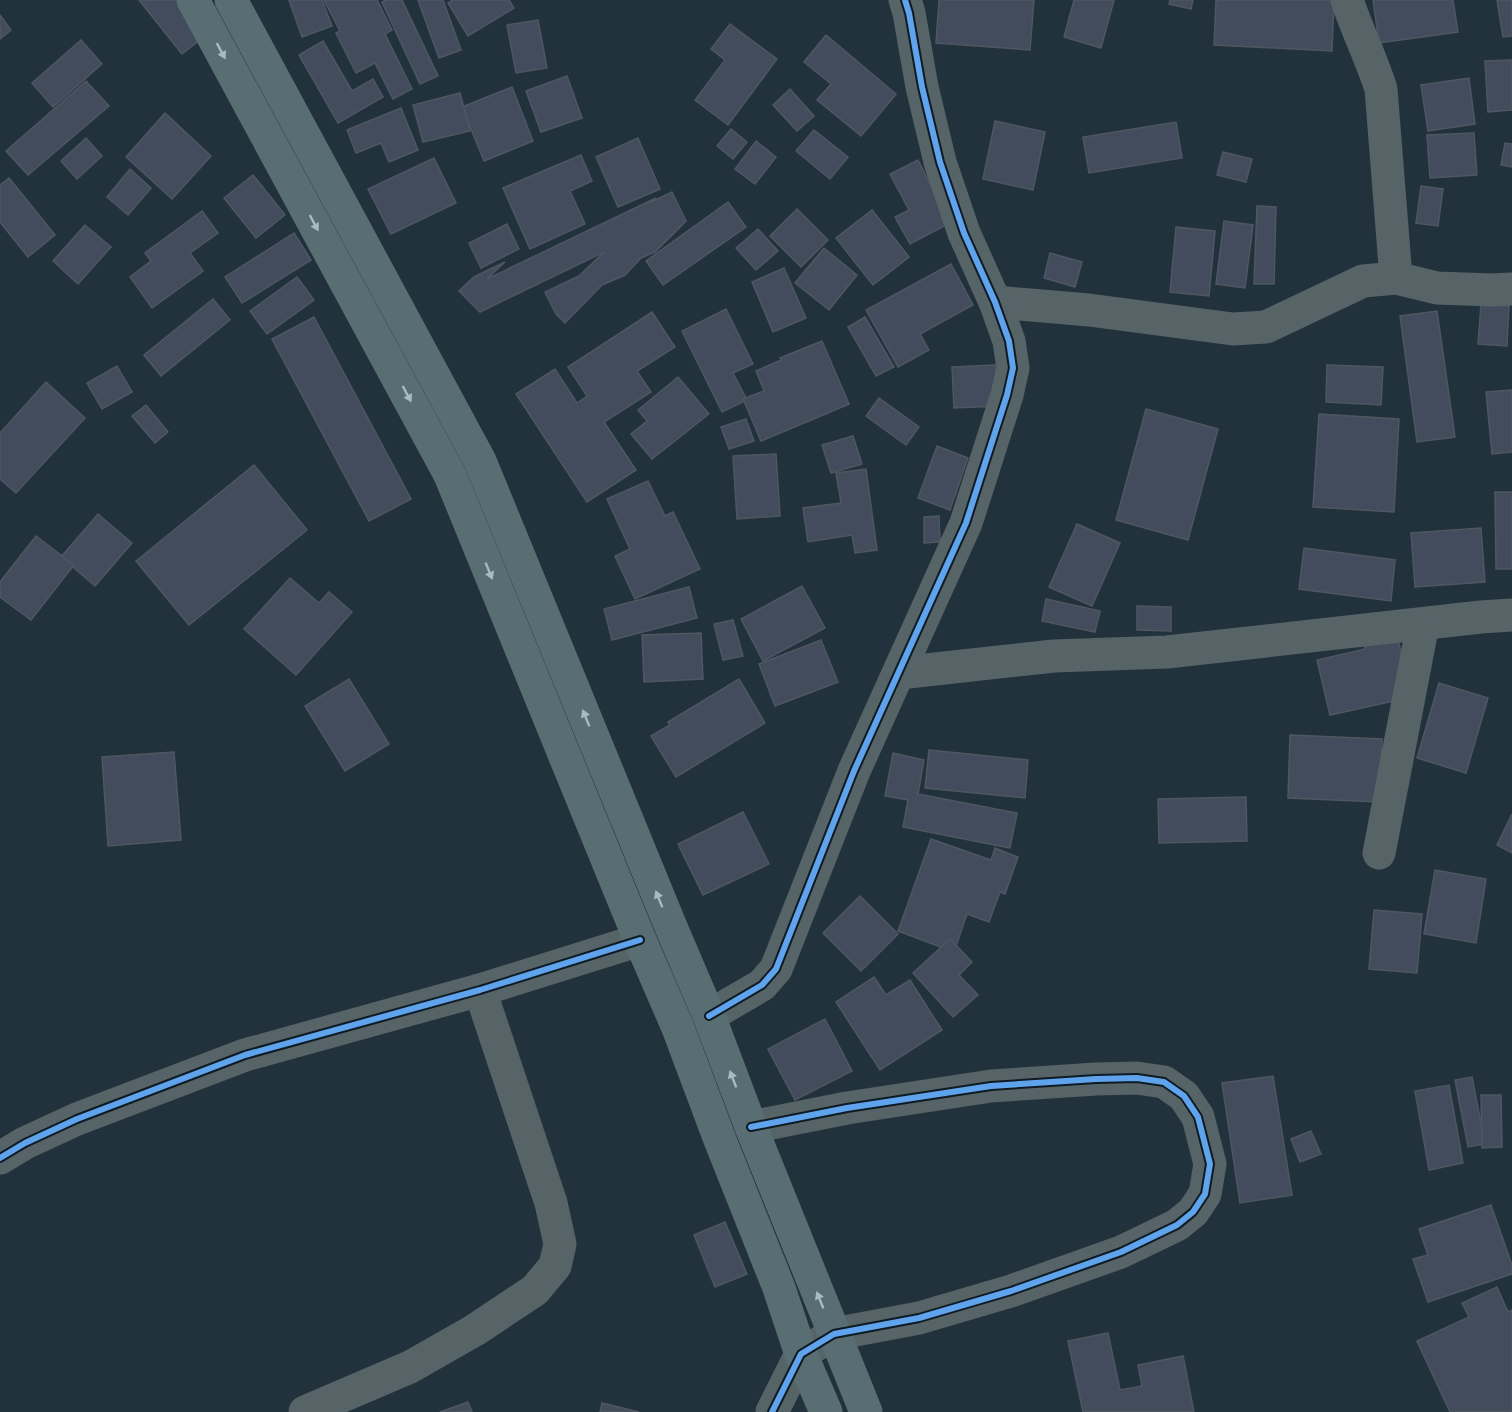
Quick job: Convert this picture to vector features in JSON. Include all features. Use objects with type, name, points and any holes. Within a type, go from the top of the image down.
[{"type":"main road","points":[[193,0],[450,475],[678,1028],[779,1288],[801,1354],[826,1412]]},
{"type":"main road","points":[[231,0],[480,461],[709,1016],[751,1127],[866,1412]]},
{"type":"street","points":[[709,1016],[762,985],[776,969],[854,771],[966,524],[1007,395],[1013,368],[1009,340],[995,302],[964,233],[940,162],[905,0]]},
{"type":"street","points":[[1347,0],[1355,24],[1372,60],[1381,89],[1396,278]]},
{"type":"street","points":[[995,302],[1089,310],[1233,329],[1266,327],[1363,281],[1396,278],[1437,288],[1512,289]]},
{"type":"street","points":[[898,673],[1054,656],[1167,652],[1512,615]]},
{"type":"street","points":[[1379,853],[1423,624]]},
{"type":"street","points":[[0,1158],[25,1143],[77,1119],[245,1055],[480,990],[640,940]]},
{"type":"street","points":[[305,1412],[410,1367],[476,1330],[535,1290],[555,1266],[560,1244],[551,1203],[480,990]]},
{"type":"street","points":[[751,1127],[847,1108],[992,1086],[1137,1078],[1164,1082],[1184,1096],[1198,1117],[1210,1164],[1205,1194],[1193,1212],[1177,1225],[1121,1252],[1011,1291],[919,1317],[834,1334],[801,1354],[771,1412]]},
{"type":"building","points":[[139,0],[187,0],[211,31],[182,54]]},
{"type":"building","points":[[289,0],[322,0],[332,26],[302,37]]},
{"type":"building","points":[[324,0],[377,0],[392,30],[385,34],[412,89],[393,99],[375,63],[356,73],[336,33],[340,31]]},
{"type":"building","points":[[402,0],[438,76],[420,84],[382,2]]},
{"type":"building","points":[[418,0],[443,0],[461,50],[439,58]]},
{"type":"building","points":[[453,0],[509,0],[514,8],[468,36],[448,3]]},
{"type":"building","points":[[939,0],[1034,0],[1030,50],[936,43]]},
{"type":"building","points":[[1074,0],[1114,0],[1101,48],[1064,37]]},
{"type":"building","points":[[1170,0],[1193,0],[1191,9],[1169,4]]},
{"type":"building","points":[[1216,0],[1334,0],[1332,51],[1214,45]]},
{"type":"building","points":[[1373,0],[1453,0],[1458,32],[1379,43]]},
{"type":"building","points":[[1497,0],[1512,0],[1512,36],[1503,37]]},
{"type":"building","points":[[0,15],[11,30],[0,39]]},
{"type":"building","points":[[538,20],[547,68],[516,73],[507,25]]},
{"type":"building","points":[[730,24],[777,59],[728,125],[695,100],[725,60],[711,49]]},
{"type":"building","points":[[826,35],[896,94],[861,136],[817,100],[831,84],[804,62]]},
{"type":"building","points":[[81,40],[102,64],[53,107],[32,83]]},
{"type":"building","points":[[323,41],[352,91],[373,79],[383,97],[338,123],[299,55]]},
{"type":"building","points":[[1512,60],[1512,110],[1488,112],[1485,61]]},
{"type":"building","points":[[567,76],[582,118],[541,132],[526,91]]},
{"type":"building","points":[[1469,78],[1475,124],[1428,131],[1421,85]]},
{"type":"building","points":[[86,81],[109,106],[28,175],[6,151]]},
{"type":"building","points":[[512,87],[533,141],[484,161],[462,107]]},
{"type":"building","points":[[790,89],[814,116],[797,131],[773,105]]},
{"type":"building","points":[[460,93],[470,131],[423,142],[413,105]]},
{"type":"building","points":[[401,108],[418,150],[389,162],[381,143],[356,153],[347,130]]},
{"type":"building","points":[[165,113],[211,156],[172,199],[126,157]]},
{"type":"building","points":[[995,121],[1045,132],[1033,190],[983,179]]},
{"type":"building","points":[[1176,122],[1182,158],[1089,173],[1083,137]]},
{"type":"building","points":[[731,129],[747,142],[733,159],[717,146]]},
{"type":"building","points":[[814,130],[848,157],[830,179],[796,151]]},
{"type":"building","points":[[1474,133],[1477,175],[1430,178],[1427,135]]},
{"type":"building","points":[[86,138],[102,156],[77,179],[61,161]]},
{"type":"building","points":[[638,138],[660,189],[618,207],[596,157]]},
{"type":"building","points":[[756,141],[776,157],[755,184],[735,169]]},
{"type":"building","points":[[1505,143],[1512,144],[1512,167],[1501,165]]},
{"type":"building","points":[[1223,152],[1252,159],[1246,182],[1217,175]]},
{"type":"building","points":[[581,155],[592,181],[570,191],[585,224],[530,249],[503,188]]},
{"type":"building","points":[[434,158],[456,203],[391,234],[368,189]]},
{"type":"building","points":[[918,160],[950,223],[910,244],[895,217],[909,210],[890,174]]},
{"type":"building","points":[[130,169],[151,188],[128,215],[107,197]]},
{"type":"building","points":[[253,175],[285,215],[256,238],[224,198]]},
{"type":"building","points":[[9,178],[55,235],[28,257],[0,222],[0,185]]},
{"type":"building","points":[[1421,186],[1443,189],[1438,226],[1416,223]]},
{"type":"building","points":[[672,192],[686,221],[655,252],[641,258],[625,275],[602,285],[565,323],[556,314],[545,292],[579,276],[604,252],[480,312],[459,291],[474,277],[505,262],[487,279]]},
{"type":"building","points":[[728,202],[746,227],[663,285],[646,261]]},
{"type":"building","points":[[1257,206],[1276,207],[1274,284],[1254,284]]},
{"type":"building","points":[[797,209],[828,240],[801,267],[770,236]]},
{"type":"building","points":[[872,210],[909,257],[873,285],[836,238]]},
{"type":"building","points":[[202,211],[218,233],[190,253],[203,271],[152,308],[130,277],[151,261],[145,253]]},
{"type":"building","points":[[1224,221],[1253,225],[1245,288],[1216,284]]},
{"type":"building","points":[[507,224],[519,249],[481,268],[469,243]]},
{"type":"building","points":[[85,225],[111,247],[78,284],[53,261]]},
{"type":"building","points":[[1176,227],[1215,231],[1209,296],[1170,292]]},
{"type":"building","points":[[758,229],[778,251],[756,270],[736,248]]},
{"type":"building","points":[[294,233],[311,260],[242,303],[225,277]]},
{"type":"building","points":[[824,248],[857,275],[829,310],[795,283]]},
{"type":"building","points":[[1050,253],[1082,262],[1075,287],[1044,278]]},
{"type":"building","points":[[951,264],[973,305],[920,334],[929,350],[898,367],[866,310]]},
{"type":"building","points":[[784,268],[806,318],[773,332],[752,282]]},
{"type":"building","points":[[297,277],[314,300],[267,334],[250,311]]},
{"type":"building","points":[[213,299],[230,320],[161,376],[144,355]]},
{"type":"building","points":[[1481,304],[1509,306],[1507,346],[1478,344]]},
{"type":"building","points":[[726,309],[753,364],[733,373],[747,400],[722,412],[682,331]]},
{"type":"building","points":[[1437,311],[1455,437],[1417,442],[1400,316]]},
{"type":"building","points":[[652,312],[675,347],[637,371],[651,392],[604,422],[636,470],[587,502],[516,394],[555,369],[577,403],[587,396],[568,367]]},
{"type":"building","points":[[314,317],[411,499],[369,521],[272,339]]},
{"type":"building","points":[[865,317],[894,367],[876,376],[848,327]]},
{"type":"building","points":[[822,341],[849,404],[761,441],[743,399],[764,391],[756,371],[781,360],[780,358]]},
{"type":"building","points":[[995,365],[998,406],[954,408],[952,367]]},
{"type":"building","points":[[1327,365],[1383,367],[1381,405],[1326,402]]},
{"type":"building","points":[[117,366],[132,392],[102,409],[87,383]]},
{"type":"building","points":[[678,377],[709,414],[652,459],[631,434],[647,421],[638,410]]},
{"type":"building","points":[[46,382],[85,418],[16,493],[0,479],[0,433]]},
{"type":"building","points":[[1512,390],[1512,452],[1492,454],[1486,392]]},
{"type":"building","points":[[879,398],[919,427],[906,445],[866,416]]},
{"type":"building","points":[[146,405],[168,432],[155,443],[132,416]]},
{"type":"building","points":[[1146,409],[1218,429],[1188,540],[1116,520]]},
{"type":"building","points":[[1319,414],[1399,419],[1394,512],[1313,507]]},
{"type":"building","points":[[746,419],[754,441],[729,449],[721,427]]},
{"type":"building","points":[[853,436],[862,464],[831,473],[822,445]]},
{"type":"building","points":[[937,446],[968,458],[950,510],[918,498]]},
{"type":"building","points":[[776,454],[780,516],[737,519],[733,456]]},
{"type":"building","points":[[254,465],[307,530],[189,625],[136,561]]},
{"type":"building","points":[[866,469],[877,550],[855,553],[852,535],[808,542],[803,508],[841,503],[836,473]]},
{"type":"building","points":[[648,481],[665,516],[673,512],[700,569],[635,599],[615,556],[630,549],[607,499]]},
{"type":"building","points":[[1495,492],[1512,492],[1512,569],[1496,569]]},
{"type":"building","points":[[98,514],[132,543],[95,586],[61,557]]},
{"type":"building","points":[[939,516],[940,542],[924,543],[924,517]]},
{"type":"building","points":[[1077,524],[1120,543],[1092,606],[1049,587]]},
{"type":"building","points":[[1481,528],[1485,582],[1415,587],[1411,533]]},
{"type":"building","points":[[36,536],[74,565],[31,620],[0,597],[0,582]]},
{"type":"building","points":[[1304,548],[1395,560],[1391,601],[1299,589]]},
{"type":"building","points":[[290,578],[319,603],[329,592],[352,612],[296,675],[244,629]]},
{"type":"building","points":[[802,586],[825,628],[763,661],[741,619]]},
{"type":"building","points":[[689,587],[697,618],[612,640],[604,609]]},
{"type":"building","points":[[1046,599],[1100,611],[1095,632],[1042,621]]},
{"type":"building","points":[[1137,606],[1171,607],[1171,631],[1137,630]]},
{"type":"building","points":[[733,620],[743,656],[723,660],[714,624]]},
{"type":"building","points":[[1396,631],[1412,697],[1330,715],[1317,660],[1365,649],[1363,639]]},
{"type":"building","points":[[701,633],[703,679],[644,682],[642,635]]},
{"type":"building","points":[[821,640],[838,682],[775,706],[759,664]]},
{"type":"building","points":[[349,679],[389,744],[345,771],[305,706]]},
{"type":"building","points":[[739,679],[765,723],[676,777],[651,736],[670,725],[668,722]]},
{"type":"building","points":[[1439,683],[1488,698],[1466,773],[1417,758]]},
{"type":"building","points":[[1290,735],[1382,739],[1379,802],[1288,798]]},
{"type":"building","points":[[929,750],[1028,760],[1025,798],[925,788]]},
{"type":"building","points":[[174,752],[181,840],[108,846],[102,757]]},
{"type":"building","points":[[893,753],[924,760],[918,794],[1017,813],[1010,848],[903,827],[908,800],[885,796]]},
{"type":"building","points":[[1246,797],[1247,841],[1159,843],[1158,799]]},
{"type":"building","points":[[743,812],[769,864],[703,895],[678,844]]},
{"type":"building","points":[[1512,814],[1512,853],[1497,845]]},
{"type":"building","points":[[931,839],[991,860],[995,848],[1018,857],[1005,894],[1000,892],[989,922],[967,914],[954,952],[898,931]]},
{"type":"building","points":[[1435,870],[1486,879],[1476,943],[1424,934]]},
{"type":"building","points":[[860,896],[898,934],[861,971],[823,933]]},
{"type":"building","points":[[1374,910],[1422,914],[1417,973],[1369,969]]},
{"type":"building","points":[[950,939],[972,962],[959,975],[978,995],[953,1017],[913,973]]},
{"type":"building","points":[[874,977],[886,995],[910,980],[942,1030],[880,1070],[836,1002]]},
{"type":"building","points":[[825,1019],[852,1071],[795,1100],[768,1049]]},
{"type":"building","points":[[1273,1076],[1292,1195],[1240,1203],[1222,1083]]},
{"type":"building","points":[[1472,1077],[1485,1144],[1468,1147],[1455,1080]]},
{"type":"building","points":[[1449,1085],[1463,1163],[1429,1170],[1415,1091]]},
{"type":"building","points":[[1481,1095],[1501,1095],[1502,1147],[1482,1148]]},
{"type":"building","points":[[1311,1131],[1321,1154],[1300,1162],[1291,1139]]},
{"type":"building","points":[[1491,1205],[1512,1265],[1512,1274],[1428,1302],[1413,1259],[1428,1255],[1419,1229]]},
{"type":"building","points":[[725,1222],[747,1274],[715,1287],[694,1235]]},
{"type":"building","points":[[1497,1287],[1508,1312],[1512,1310],[1512,1412],[1450,1412],[1417,1341],[1469,1317],[1462,1303]]},
{"type":"building","points":[[1108,1333],[1120,1390],[1142,1386],[1138,1365],[1183,1356],[1194,1412],[1083,1412],[1068,1341]]},
{"type":"building","points":[[468,1402],[472,1412],[440,1412]]},
{"type":"building","points":[[602,1403],[639,1412],[600,1412]]},
{"type":"cycle path","points":[[709,1016],[762,985],[776,969],[854,771],[966,523],[1007,395],[1013,368],[1009,341],[995,302],[964,233],[940,162],[905,0]]},
{"type":"cycle path","points":[[0,1158],[25,1143],[77,1119],[245,1055],[480,990],[640,940]]},
{"type":"cycle path","points":[[751,1127],[847,1108],[991,1086],[1137,1078],[1164,1082],[1184,1096],[1198,1117],[1210,1164],[1205,1194],[1193,1212],[1177,1225],[1121,1252],[1011,1291],[919,1318],[834,1334],[801,1354],[772,1412]]}]
